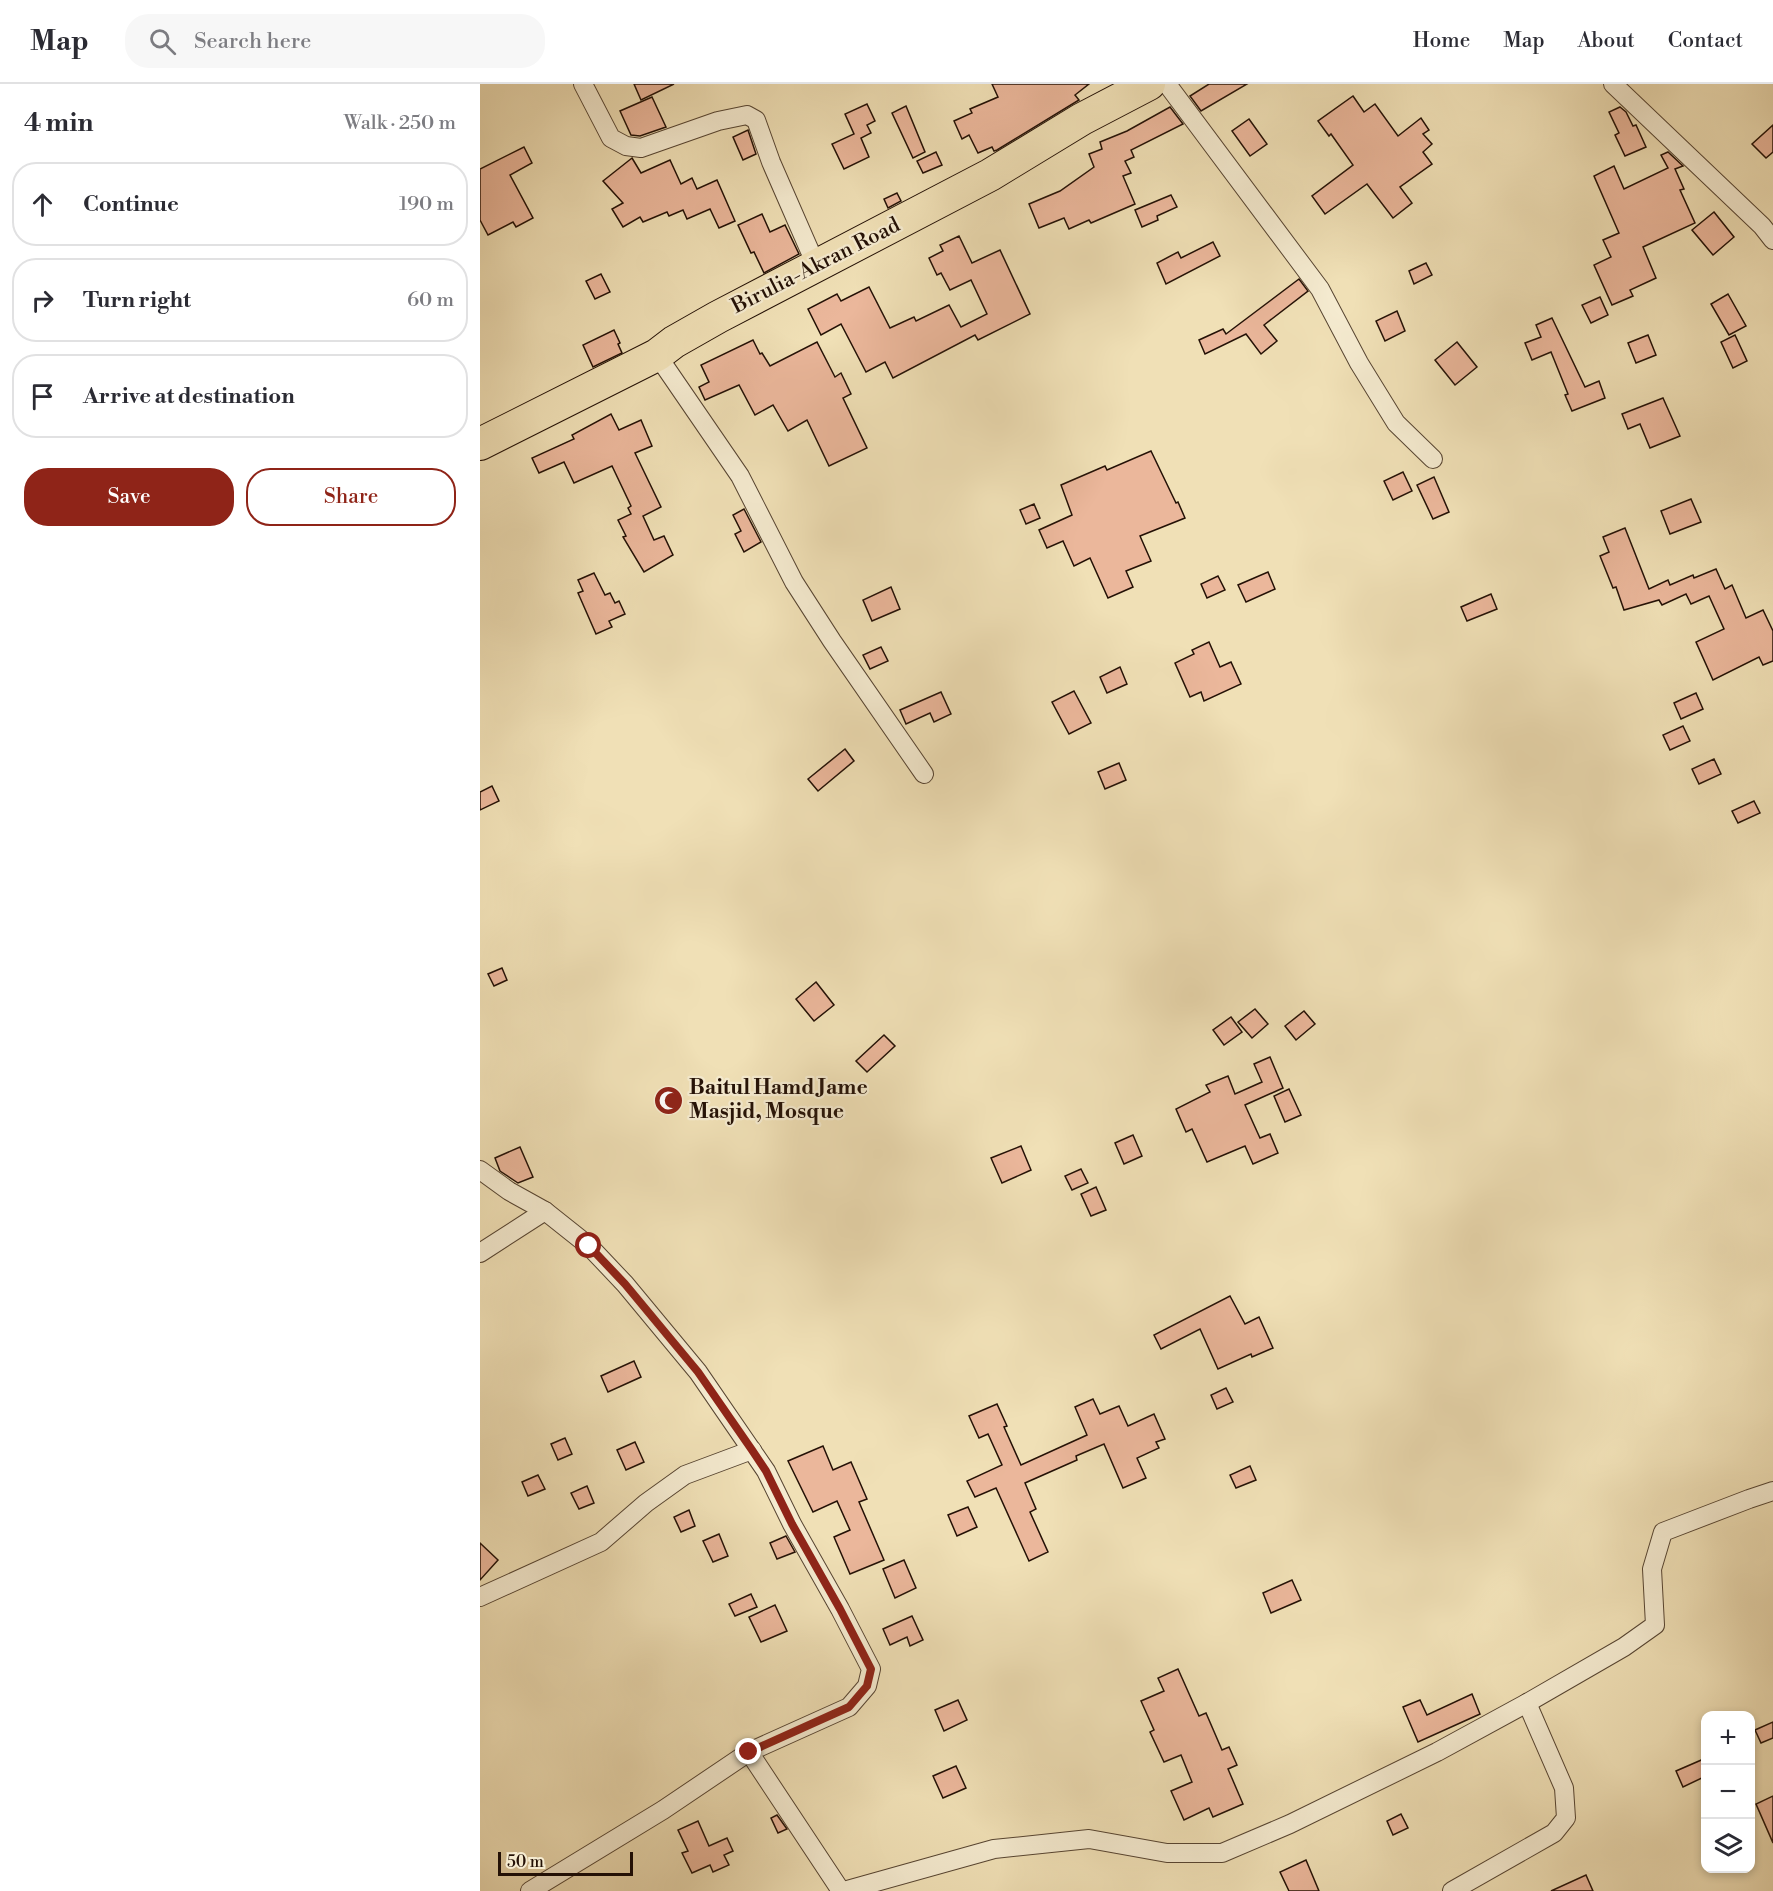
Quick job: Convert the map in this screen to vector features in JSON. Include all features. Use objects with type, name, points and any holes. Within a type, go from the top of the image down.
[{"type":"highway","name":"Birulia-Akran Road","points":[[480,444],[657,355],[674,342],[718,317],[990,175],[1137,86]]},
{"type":"street","points":[[584,84],[610,138],[626,146],[641,148],[718,122],[747,115],[756,120],[771,162],[816,265]]},
{"type":"street","points":[[1167,84],[1320,289],[1359,363],[1396,423],[1433,459]]},
{"type":"street","points":[[1613,84],[1762,226],[1773,240]]},
{"type":"street","points":[[657,355],[740,476],[795,582],[819,621],[924,774]]},
{"type":"street","points":[[480,1170],[509,1191],[545,1211],[589,1246],[625,1284],[698,1372],[766,1471],[792,1524],[871,1669],[867,1686],[849,1707],[749,1752],[663,1810],[530,1891]]},
{"type":"street","points":[[480,1253],[545,1211]]},
{"type":"street","points":[[480,1598],[601,1542],[646,1503],[686,1475],[752,1450]]},
{"type":"street","points":[[749,1752],[843,1891],[994,1849],[1089,1839],[1167,1853],[1222,1854],[1290,1824],[1437,1752],[1624,1647],[1655,1625],[1652,1569],[1663,1532],[1773,1491]]},
{"type":"street","points":[[1452,1891],[1554,1833],[1566,1818],[1564,1788],[1527,1703]]},
{"type":"building","points":[[634,84],[674,84],[641,100]]},
{"type":"building","points":[[992,84],[1089,84],[1075,95],[1079,100],[997,150],[994,151],[992,147],[978,153],[969,135],[962,139],[954,121],[972,113],[970,109],[998,97]]},
{"type":"building","points":[[1209,84],[1247,84],[1201,111],[1190,96]]},
{"type":"building","points":[[1353,96],[1364,112],[1375,104],[1398,136],[1421,118],[1429,130],[1423,134],[1432,144],[1423,152],[1432,164],[1400,187],[1412,203],[1393,218],[1367,184],[1325,214],[1312,196],[1353,165],[1331,134],[1329,136],[1318,121]]},
{"type":"building","points":[[652,97],[666,127],[640,136],[631,135],[620,111]]},
{"type":"building","points":[[867,104],[875,121],[867,125],[871,133],[861,138],[869,157],[844,169],[832,144],[854,134],[845,114]]},
{"type":"building","points":[[906,106],[925,152],[913,158],[892,113]]},
{"type":"building","points":[[1170,107],[1183,124],[1131,150],[1134,157],[1125,161],[1131,173],[1123,176],[1135,204],[1091,223],[1089,220],[1069,229],[1064,218],[1039,228],[1029,204],[1060,191],[1094,167],[1089,154],[1102,149],[1100,142],[1127,131]]},
{"type":"building","points":[[1620,107],[1626,112],[1633,126],[1636,125],[1646,147],[1625,156],[1615,135],[1619,133],[1609,112]]},
{"type":"building","points":[[1249,119],[1267,144],[1250,156],[1232,131]]},
{"type":"building","points":[[1773,125],[1773,152],[1766,158],[1752,144]]},
{"type":"building","points":[[748,130],[756,154],[743,160],[733,137]]},
{"type":"building","points":[[524,147],[532,163],[510,175],[533,218],[516,227],[513,222],[488,235],[480,220],[480,169]]},
{"type":"building","points":[[936,152],[942,165],[923,173],[917,161]]},
{"type":"building","points":[[1668,152],[1683,166],[1675,169],[1684,189],[1680,190],[1695,223],[1643,247],[1656,278],[1630,290],[1633,296],[1612,305],[1594,265],[1611,257],[1603,240],[1619,233],[1594,176],[1614,166],[1624,189],[1668,168],[1661,155]]},
{"type":"building","points":[[632,158],[641,173],[670,160],[681,184],[692,178],[697,189],[717,180],[735,221],[719,228],[710,209],[687,219],[683,210],[669,216],[667,212],[643,222],[640,217],[623,227],[612,209],[623,203],[603,181]]},
{"type":"building","points":[[897,193],[901,201],[888,208],[884,199]]},
{"type":"building","points":[[1171,195],[1177,207],[1157,216],[1158,220],[1142,227],[1135,210]]},
{"type":"building","points":[[1714,212],[1734,237],[1713,255],[1692,230]]},
{"type":"building","points":[[762,214],[770,232],[785,225],[799,254],[764,273],[754,252],[751,253],[738,225]]},
{"type":"building","points":[[959,236],[972,263],[1000,250],[1030,314],[978,340],[975,335],[893,378],[885,362],[866,372],[841,324],[821,335],[808,309],[837,294],[841,301],[869,287],[890,328],[914,317],[916,321],[949,305],[961,327],[987,314],[971,280],[950,290],[941,273],[937,275],[929,258],[943,251],[940,245]]},
{"type":"building","points":[[1213,242],[1220,256],[1166,284],[1157,263],[1178,252],[1181,258]]},
{"type":"building","points":[[1426,263],[1432,275],[1414,284],[1409,271]]},
{"type":"building","points":[[601,274],[610,292],[595,299],[586,281]]},
{"type":"building","points":[[1299,279],[1308,291],[1264,325],[1277,341],[1261,354],[1246,334],[1205,354],[1199,340],[1223,329],[1226,334]]},
{"type":"building","points":[[1728,294],[1746,326],[1729,335],[1711,304]]},
{"type":"building","points":[[1600,297],[1608,315],[1591,323],[1582,305]]},
{"type":"building","points":[[1397,311],[1405,331],[1385,341],[1376,321]]},
{"type":"building","points":[[1552,318],[1585,387],[1599,381],[1605,398],[1572,411],[1565,395],[1568,394],[1551,352],[1532,360],[1525,343],[1541,337],[1536,325]]},
{"type":"building","points":[[614,330],[622,353],[593,367],[583,345]]},
{"type":"building","points":[[1648,335],[1656,355],[1636,363],[1628,343]]},
{"type":"building","points":[[1735,335],[1747,361],[1733,368],[1721,342]]},
{"type":"building","points":[[753,340],[760,354],[762,353],[770,366],[817,342],[835,377],[841,373],[851,394],[843,398],[867,448],[829,466],[807,420],[788,431],[773,405],[755,415],[739,385],[705,400],[699,387],[709,382],[701,365]]},
{"type":"building","points":[[1457,342],[1477,367],[1455,385],[1435,360]]},
{"type":"building","points":[[1663,398],[1680,436],[1650,448],[1640,424],[1628,429],[1622,414]]},
{"type":"building","points":[[611,414],[619,430],[641,420],[652,446],[635,453],[661,507],[643,516],[654,540],[664,536],[673,555],[644,572],[623,537],[626,536],[618,520],[631,514],[628,508],[631,506],[612,466],[574,483],[564,462],[539,473],[532,458],[574,439],[572,435]]},
{"type":"building","points":[[1151,451],[1185,518],[1140,536],[1151,561],[1126,571],[1133,587],[1108,598],[1090,558],[1074,566],[1063,541],[1047,548],[1039,530],[1072,515],[1061,485],[1105,466],[1107,470]]},
{"type":"building","points":[[1403,472],[1412,491],[1393,500],[1384,481]]},
{"type":"building","points":[[1434,477],[1449,512],[1433,519],[1417,485]]},
{"type":"building","points":[[1691,499],[1701,522],[1670,534],[1661,511]]},
{"type":"building","points":[[1034,504],[1040,518],[1026,524],[1020,510]]},
{"type":"building","points":[[744,509],[761,542],[744,552],[735,534],[741,531],[733,515]]},
{"type":"building","points":[[1625,528],[1649,589],[1668,580],[1670,585],[1693,575],[1694,578],[1716,569],[1725,589],[1732,585],[1746,618],[1763,610],[1773,631],[1773,661],[1763,665],[1759,657],[1713,680],[1696,642],[1724,629],[1709,596],[1691,604],[1686,594],[1662,605],[1659,600],[1624,610],[1616,587],[1613,588],[1600,556],[1609,552],[1603,537]]},
{"type":"building","points":[[1268,572],[1275,589],[1246,602],[1238,585]]},
{"type":"building","points":[[594,573],[605,595],[610,593],[615,603],[619,601],[625,614],[609,621],[612,627],[596,634],[578,593],[583,591],[578,580]]},
{"type":"building","points":[[1218,576],[1225,590],[1207,598],[1201,584]]},
{"type":"building","points":[[891,587],[900,609],[872,621],[863,600]]},
{"type":"building","points":[[1491,594],[1497,609],[1467,621],[1461,607]]},
{"type":"building","points":[[1209,642],[1220,667],[1231,662],[1241,684],[1204,701],[1201,692],[1190,697],[1175,663],[1194,654],[1192,650]]},
{"type":"building","points":[[881,647],[888,661],[870,669],[863,655]]},
{"type":"building","points":[[1120,667],[1127,684],[1107,693],[1100,677]]},
{"type":"building","points":[[1074,691],[1091,723],[1069,734],[1052,702]]},
{"type":"building","points":[[941,692],[951,714],[934,722],[930,713],[906,724],[900,710]]},
{"type":"building","points":[[1696,693],[1703,709],[1681,719],[1674,703]]},
{"type":"building","points":[[1683,726],[1690,741],[1670,750],[1663,735]]},
{"type":"building","points":[[845,749],[854,761],[818,791],[808,779]]},
{"type":"building","points":[[1714,759],[1721,774],[1699,784],[1692,769]]},
{"type":"building","points":[[1119,763],[1126,780],[1105,789],[1098,772]]},
{"type":"building","points":[[492,786],[499,801],[480,810],[480,792]]},
{"type":"building","points":[[1754,801],[1760,813],[1738,823],[1732,811]]},
{"type":"building","points":[[502,968],[507,980],[494,986],[488,974]]},
{"type":"building","points":[[816,982],[834,1005],[814,1021],[796,999]]},
{"type":"building","points":[[1255,1009],[1268,1024],[1252,1038],[1238,1022]]},
{"type":"building","points":[[1304,1011],[1315,1024],[1296,1040],[1285,1026]]},
{"type":"building","points":[[1231,1017],[1242,1032],[1224,1045],[1213,1030]]},
{"type":"building","points":[[884,1035],[895,1046],[867,1072],[856,1061]]},
{"type":"building","points":[[1270,1057],[1283,1088],[1245,1105],[1260,1138],[1270,1134],[1278,1153],[1253,1164],[1245,1146],[1207,1162],[1192,1129],[1186,1132],[1176,1109],[1210,1092],[1206,1085],[1228,1076],[1235,1094],[1262,1082],[1254,1064]]},
{"type":"building","points":[[1289,1089],[1301,1115],[1285,1122],[1274,1096]]},
{"type":"building","points":[[1133,1135],[1142,1156],[1124,1164],[1115,1143]]},
{"type":"building","points":[[1021,1146],[1031,1170],[1002,1183],[991,1158]]},
{"type":"building","points":[[520,1147],[533,1177],[518,1183],[500,1171],[495,1158]]},
{"type":"building","points":[[1081,1169],[1088,1183],[1072,1190],[1065,1176]]},
{"type":"building","points":[[1096,1187],[1106,1210],[1091,1216],[1081,1194]]},
{"type":"building","points":[[1230,1296],[1245,1324],[1259,1317],[1273,1348],[1252,1357],[1251,1354],[1218,1369],[1200,1329],[1161,1349],[1154,1335]]},
{"type":"building","points":[[634,1361],[641,1377],[608,1392],[601,1376]]},
{"type":"building","points":[[1226,1388],[1233,1402],[1217,1409],[1211,1395]]},
{"type":"building","points":[[1093,1399],[1100,1414],[1119,1406],[1128,1426],[1154,1414],[1165,1439],[1156,1442],[1159,1448],[1137,1458],[1146,1478],[1123,1488],[1104,1444],[1076,1456],[1077,1460],[1025,1483],[1036,1509],[1030,1512],[1048,1552],[1029,1561],[996,1488],[975,1497],[967,1481],[1002,1465],[988,1434],[979,1438],[969,1416],[997,1404],[1007,1426],[1004,1427],[1021,1465],[1087,1435],[1075,1407]]},
{"type":"building","points":[[565,1438],[572,1454],[558,1460],[551,1444]]},
{"type":"building","points":[[635,1442],[644,1462],[626,1470],[617,1450]]},
{"type":"building","points":[[823,1446],[833,1470],[851,1462],[867,1499],[859,1502],[884,1560],[850,1574],[834,1537],[850,1530],[837,1501],[813,1512],[788,1461]]},
{"type":"building","points":[[1250,1466],[1256,1480],[1236,1488],[1230,1475]]},
{"type":"building","points":[[538,1475],[545,1489],[528,1496],[522,1482]]},
{"type":"building","points":[[587,1486],[594,1503],[579,1509],[571,1493]]},
{"type":"building","points":[[968,1507],[977,1527],[957,1536],[948,1515]]},
{"type":"building","points":[[689,1510],[695,1526],[681,1532],[674,1517]]},
{"type":"building","points":[[719,1534],[728,1556],[713,1562],[703,1541]]},
{"type":"building","points":[[786,1536],[795,1552],[777,1559],[770,1543]]},
{"type":"building","points":[[480,1543],[498,1560],[480,1580]]},
{"type":"building","points":[[904,1560],[916,1588],[895,1598],[883,1569]]},
{"type":"building","points":[[1292,1580],[1301,1600],[1271,1613],[1263,1593]]},
{"type":"building","points":[[751,1594],[757,1607],[735,1616],[729,1604]]},
{"type":"building","points":[[775,1605],[787,1631],[761,1642],[749,1617]]},
{"type":"building","points":[[912,1616],[923,1640],[910,1646],[907,1637],[890,1645],[883,1629]]},
{"type":"building","points":[[1178,1669],[1199,1716],[1206,1713],[1222,1750],[1229,1747],[1237,1765],[1228,1769],[1243,1804],[1213,1817],[1209,1808],[1184,1820],[1171,1791],[1192,1782],[1181,1755],[1164,1762],[1150,1732],[1154,1730],[1141,1701],[1164,1691],[1158,1678]]},
{"type":"building","points":[[1472,1694],[1480,1714],[1418,1742],[1403,1707],[1420,1700],[1427,1715]]},
{"type":"building","points":[[958,1700],[967,1720],[944,1731],[935,1710]]},
{"type":"building","points":[[1773,1722],[1773,1738],[1761,1743],[1755,1730]]},
{"type":"building","points":[[1701,1760],[1701,1778],[1683,1787],[1676,1771]]},
{"type":"building","points":[[956,1766],[966,1788],[943,1798],[933,1776]]},
{"type":"building","points":[[1773,1796],[1773,1843],[1756,1804]]},
{"type":"building","points":[[1401,1814],[1408,1828],[1393,1835],[1387,1821]]},
{"type":"building","points":[[777,1815],[787,1829],[778,1833],[771,1818]]},
{"type":"building","points":[[698,1821],[709,1846],[727,1838],[733,1851],[724,1855],[729,1865],[713,1872],[710,1865],[692,1873],[682,1853],[688,1851],[678,1830]]},
{"type":"building","points":[[1306,1860],[1319,1891],[1289,1891],[1280,1872]]},
{"type":"building","points":[[1586,1875],[1593,1891],[1551,1891]]},
{"type":"place","name":"Baitul Hamd Jame Masjid, Mosque","points":[[668,1100]]},
{"type":"route","points":[[589,1246],[625,1284],[698,1372],[752,1450],[766,1471],[792,1524],[871,1669],[867,1686],[849,1707],[749,1752]]}]
